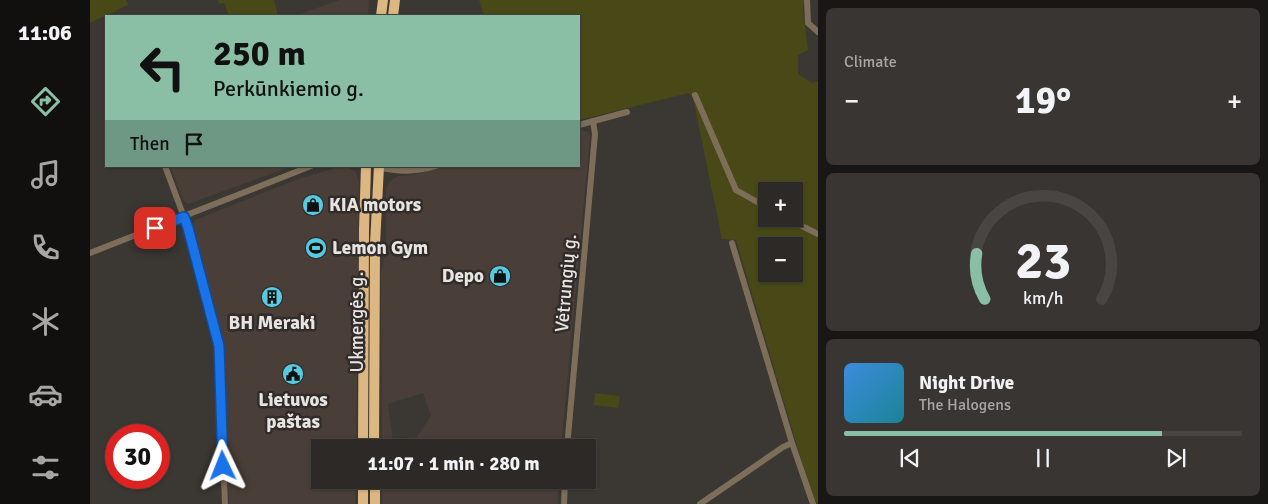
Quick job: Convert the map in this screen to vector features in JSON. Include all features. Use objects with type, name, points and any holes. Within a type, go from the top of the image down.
[{"type":"highway","points":[[381,15],[383,0]]},
{"type":"highway","points":[[393,15],[395,0]]},
{"type":"highway","name":"Ukmergės g.","points":[[363,439],[366,167]]},
{"type":"highway","name":"Ukmergės g.","points":[[374,439],[375,244],[378,167]]},
{"type":"highway","points":[[363,489],[363,504]]},
{"type":"highway","points":[[375,489],[375,504]]},
{"type":"street","points":[[807,0],[808,23],[818,32]]},
{"type":"street","points":[[695,95],[736,190],[758,202]]},
{"type":"street","points":[[580,125],[627,112]]},
{"type":"street","name":"Vėtrungių g.","points":[[568,439],[595,134],[593,121]]},
{"type":"street","points":[[165,167],[184,217],[219,346],[225,504]]},
{"type":"street","points":[[90,253],[309,167]]},
{"type":"street","points":[[378,167],[412,171],[431,167]]},
{"type":"street","points":[[803,226],[818,234]]},
{"type":"street","points":[[732,243],[792,444],[814,504]]},
{"type":"street","points":[[700,504],[783,447],[792,444]]},
{"type":"street","points":[[564,489],[564,504]]},
{"type":"shaded area","points":[[90,0],[126,0],[128,5],[90,23]]},
{"type":"shaded area","points":[[218,0],[274,0],[278,15],[229,15],[224,3],[219,4]]},
{"type":"shaded area","points":[[339,0],[369,0],[368,15],[298,15]]},
{"type":"shaded area","points":[[479,0],[804,0],[803,10],[808,50],[798,55],[798,74],[812,83],[818,81],[818,504],[809,486],[736,240],[722,239],[693,98],[689,93],[580,120],[580,15],[484,15]]},
{"type":"shaded area","points":[[580,129],[588,132],[590,138],[562,439],[407,439],[417,437],[431,416],[423,393],[388,404],[393,439],[382,439],[381,274],[386,249],[386,188],[389,182],[398,176],[412,175],[441,167],[580,167]]},
{"type":"shaded area","points":[[170,167],[289,167],[188,204],[184,201]]},
{"type":"shaded area","points":[[340,167],[349,168],[356,172],[359,183],[356,439],[311,439],[311,489],[356,489],[355,504],[229,504],[223,353],[192,229],[195,220],[301,178]]},
{"type":"shaded area","points":[[595,393],[620,396],[618,408],[594,405]]},
{"type":"shaded area","points":[[382,489],[558,489],[558,504],[382,504]]},
{"type":"place","name":"KIA motors","points":[[313,205]]},
{"type":"place","name":"Lemon Gym","points":[[316,248]]},
{"type":"place","name":"Depo","points":[[500,276]]},
{"type":"place","name":"BH Meraki","points":[[272,297]]},
{"type":"place","name":"Lietuvos paštas","points":[[293,374]]},
{"type":"route","points":[[155,228],[184,217],[188,228],[219,346],[223,466]]}]
